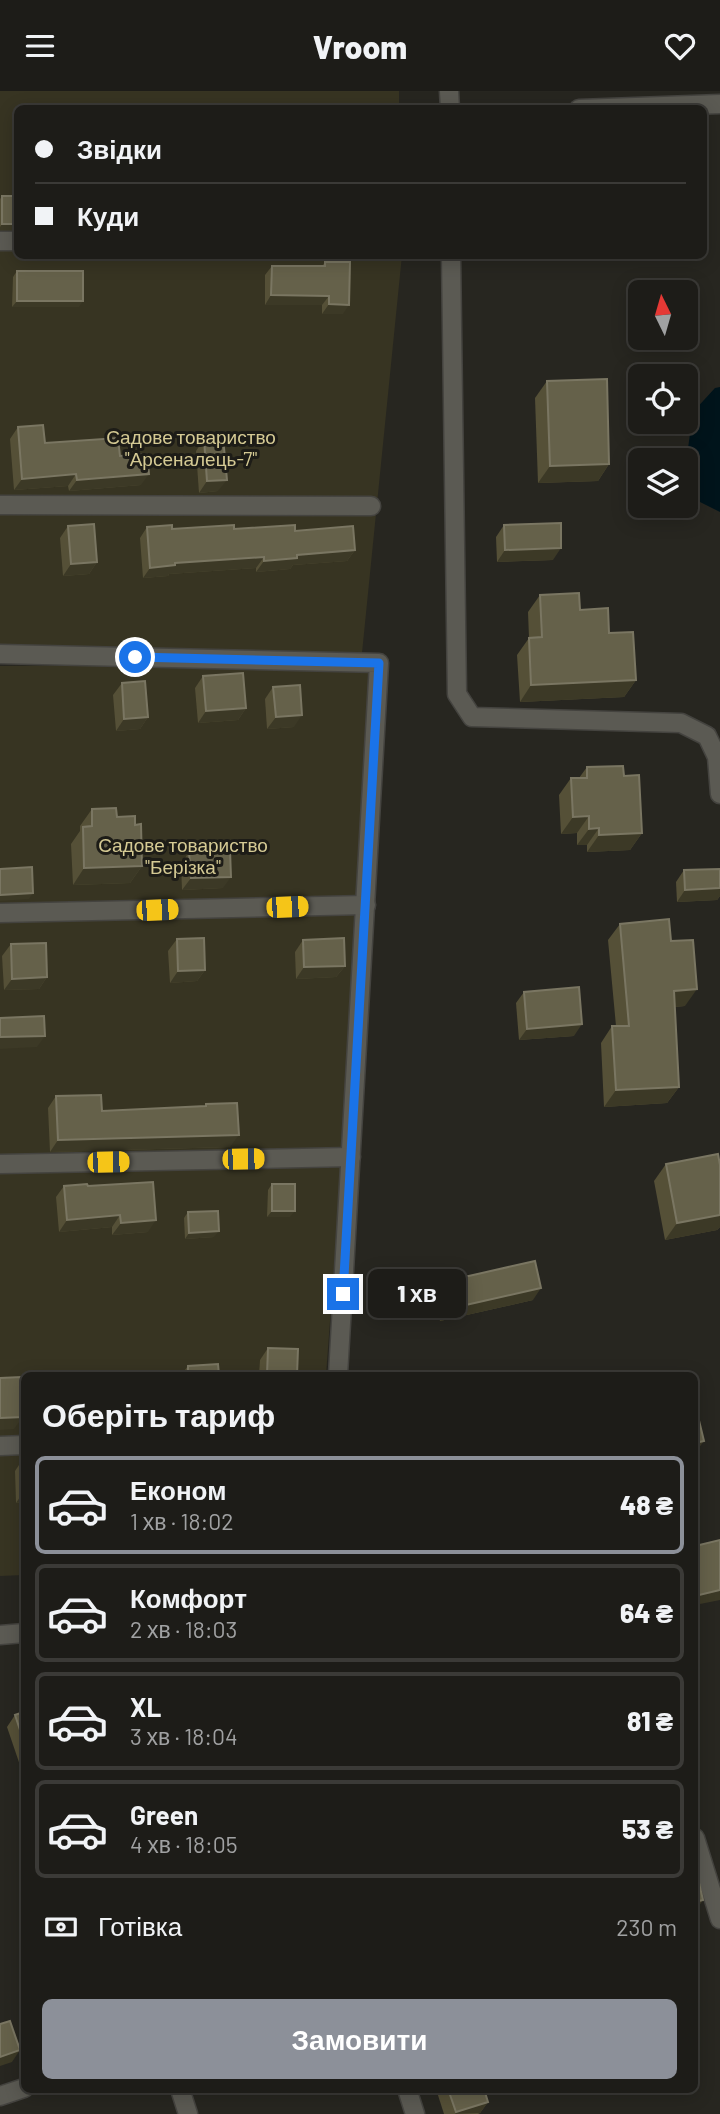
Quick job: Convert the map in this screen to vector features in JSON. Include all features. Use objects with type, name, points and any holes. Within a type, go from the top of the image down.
[{"type":"street","points":[[692,105],[720,104]]},
{"type":"street","points":[[451,259],[457,694],[472,717],[681,723],[707,736],[717,757],[720,794]]},
{"type":"street","points":[[0,505],[371,506]]},
{"type":"street","points":[[0,654],[379,663],[338,1372]]},
{"type":"street","points":[[0,913],[366,905]]},
{"type":"street","points":[[0,1164],[351,1157]]},
{"type":"street","points":[[0,1446],[21,1445]]},
{"type":"street","points":[[0,1635],[21,1633]]},
{"type":"street","points":[[698,1848],[720,1919]]},
{"type":"street","points":[[0,2097],[21,2089]]},
{"type":"street","points":[[181,2093],[188,2114]]},
{"type":"street","points":[[408,2093],[415,2114]]},
{"type":"green space","name":"Садове товариство \"Арсеналець-7\"","points":[[0,91],[399,91],[399,105],[14,105],[14,259],[402,259],[362,653],[0,648]]},
{"type":"green space","name":"Садове товариство \"Берізка\"","points":[[379,663],[326,1372],[21,1372],[21,1575],[0,1576],[0,666]]},
{"type":"water","points":[[720,387],[720,512],[698,501],[698,448],[688,448],[690,434],[698,434],[698,407],[715,388]]},
{"type":"building","points":[[2,196],[14,196],[14,224],[2,224]]},
{"type":"building","points":[[325,262],[350,262],[349,305],[329,304],[329,296],[271,295],[272,266],[325,266]]},
{"type":"building","points":[[17,271],[83,271],[83,301],[17,301]]},
{"type":"building","points":[[607,379],[609,464],[550,466],[547,381]]},
{"type":"building","points":[[43,425],[45,443],[118,438],[120,456],[147,454],[149,474],[77,480],[76,474],[22,479],[18,427]]},
{"type":"building","points":[[223,437],[227,480],[207,481],[204,439]]},
{"type":"building","points":[[561,523],[561,548],[505,550],[504,525]]},
{"type":"building","points":[[94,524],[97,562],[71,564],[68,526]]},
{"type":"building","points":[[172,525],[172,529],[234,525],[234,529],[295,525],[295,531],[353,526],[355,550],[264,561],[264,557],[175,563],[150,568],[147,527]]},
{"type":"building","points":[[579,593],[580,610],[608,608],[609,633],[633,632],[636,680],[531,685],[529,638],[542,637],[540,595]]},
{"type":"building","points":[[243,673],[246,708],[206,711],[203,676]]},
{"type":"building","points":[[145,681],[148,717],[124,719],[122,683]]},
{"type":"building","points":[[300,685],[302,715],[276,717],[273,687]]},
{"type":"building","points":[[623,766],[624,776],[639,775],[642,833],[599,835],[599,828],[589,829],[589,816],[573,817],[571,778],[587,778],[587,767]]},
{"type":"building","points":[[116,808],[117,817],[135,816],[135,825],[141,824],[142,866],[84,868],[83,827],[92,826],[92,809]]},
{"type":"building","points":[[230,850],[231,877],[191,878],[189,852]]},
{"type":"building","points":[[32,867],[33,893],[0,895],[0,869]]},
{"type":"building","points":[[720,869],[720,888],[685,890],[684,870]]},
{"type":"building","points":[[669,919],[671,941],[693,940],[697,989],[674,991],[679,1087],[616,1090],[612,1026],[629,1026],[620,924]]},
{"type":"building","points":[[204,938],[205,970],[178,971],[177,939]]},
{"type":"building","points":[[344,938],[345,966],[304,967],[303,940]]},
{"type":"building","points":[[46,943],[47,977],[12,979],[11,944]]},
{"type":"building","points":[[579,987],[582,1024],[527,1029],[524,992]]},
{"type":"building","points":[[44,1016],[45,1036],[0,1037],[0,1018]]},
{"type":"building","points":[[101,1095],[102,1111],[237,1103],[239,1135],[58,1140],[56,1096]]},
{"type":"building","points":[[718,1154],[720,1215],[677,1223],[666,1164]]},
{"type":"building","points":[[153,1182],[156,1220],[121,1223],[120,1215],[67,1220],[64,1186]]},
{"type":"building","points":[[272,1184],[295,1184],[295,1211],[272,1211]]},
{"type":"building","points":[[218,1211],[219,1231],[189,1233],[188,1212]]},
{"type":"building","points":[[535,1261],[541,1288],[448,1309],[442,1282]]},
{"type":"building","points":[[268,1348],[298,1349],[297,1372],[267,1372]]},
{"type":"building","points":[[218,1364],[219,1372],[188,1372],[188,1366]]},
{"type":"building","points":[[21,1377],[21,1417],[0,1418],[0,1378]]},
{"type":"building","points":[[698,1416],[704,1441],[698,1442]]},
{"type":"building","points":[[720,1540],[720,1590],[698,1595],[698,1545]]},
{"type":"building","points":[[21,1713],[21,1733],[15,1715]]},
{"type":"building","points":[[698,1879],[703,1900],[698,1901]]},
{"type":"building","points":[[10,2021],[20,2050],[0,2057],[0,2024]]},
{"type":"building","points":[[449,2093],[485,2093],[488,2102],[456,2112]]},
{"type":"route","points":[[135,657],[379,663],[343,1294]]}]
